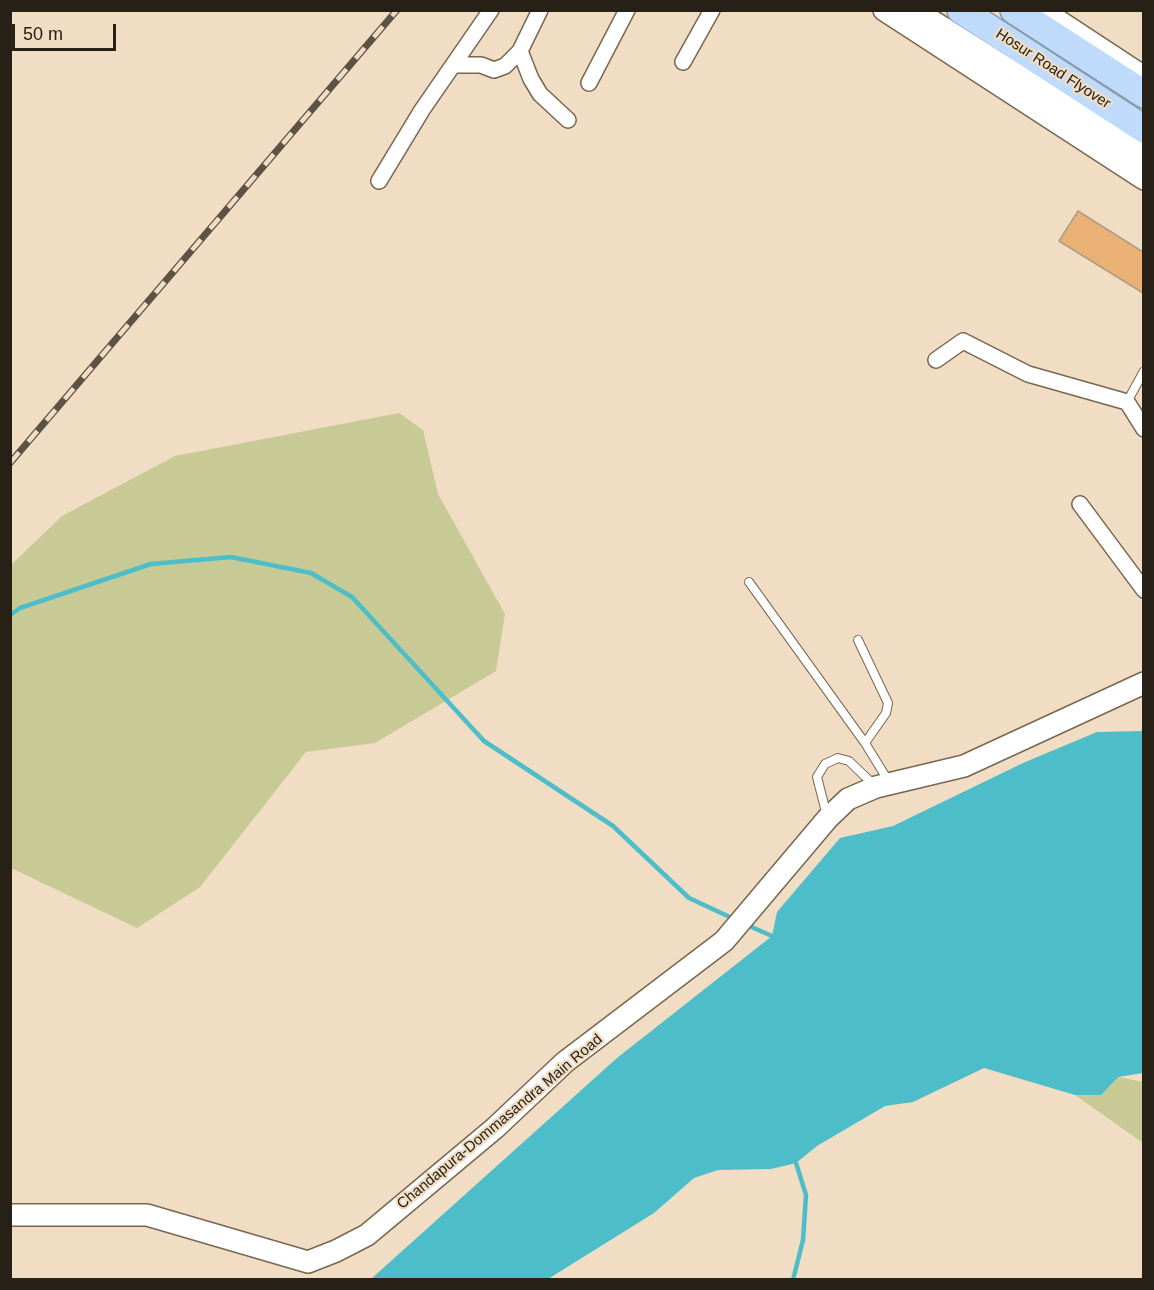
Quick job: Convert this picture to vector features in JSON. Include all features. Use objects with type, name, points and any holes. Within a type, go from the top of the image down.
[{"type":"highway","name":"Hosur Road Flyover","points":[[961,10],[1143,129]]},
{"type":"highway","name":"Hosur Road Flyover","points":[[1014,10],[1143,94]]},
{"type":"main road","points":[[884,10],[1143,179]]},
{"type":"main road","points":[[915,10],[1143,155]]},
{"type":"main road","points":[[1042,10],[1143,77]]},
{"type":"main road","points":[[1066,10],[1143,61]]},
{"type":"main road","name":"Chandapura-Dommasandra Main Road","points":[[10,1215],[147,1215],[308,1262],[336,1251],[367,1235],[495,1128],[565,1062],[724,941],[828,818],[848,799],[883,785],[964,766],[1143,683]]},
{"type":"street","points":[[379,181],[422,110],[491,10]]},
{"type":"street","points":[[455,65],[482,65],[494,70],[505,66],[520,51],[540,10]]},
{"type":"street","points":[[589,83],[627,10]]},
{"type":"street","points":[[683,62],[712,10]]},
{"type":"street","points":[[520,51],[531,79],[540,94],[568,120]]},
{"type":"street","points":[[936,360],[963,340],[1028,374],[1128,402],[1143,429]]},
{"type":"street","points":[[1080,504],[1143,590]]},
{"type":"lane","points":[[1128,402],[1143,370]]},
{"type":"lane","points":[[749,582],[865,743],[883,785]]},
{"type":"lane","points":[[858,640],[888,703],[885,713],[865,743]]},
{"type":"lane","points":[[828,818],[817,777],[825,764],[838,759],[849,761],[883,785]]},
{"type":"green space","points":[[399,413],[423,430],[438,494],[505,614],[496,671],[375,743],[306,752],[200,887],[137,928],[11,868],[11,565],[62,516],[175,456]]},
{"type":"green space","points":[[1118,1077],[1143,1082],[1143,1143],[1075,1095]]},
{"type":"water","points":[[1143,731],[1143,1073],[1118,1077],[1101,1095],[1075,1095],[984,1068],[913,1102],[885,1106],[817,1146],[796,1163],[771,1169],[718,1170],[694,1178],[654,1213],[548,1279],[371,1279],[617,1058],[772,936],[777,912],[840,838],[893,826],[1023,763],[1097,732]]},
{"type":"building","points":[[1078,211],[1143,252],[1143,293],[1059,241]]},
{"type":"waterway","points":[[10,615],[20,608],[151,564],[231,557],[311,573],[352,597],[484,741],[613,826],[689,898],[734,919]]},
{"type":"waterway","points":[[747,925],[772,936]]},
{"type":"waterway","points":[[793,1280],[803,1240],[806,1195],[796,1163]]},
{"type":"railway","points":[[10,463],[397,10]]}]
